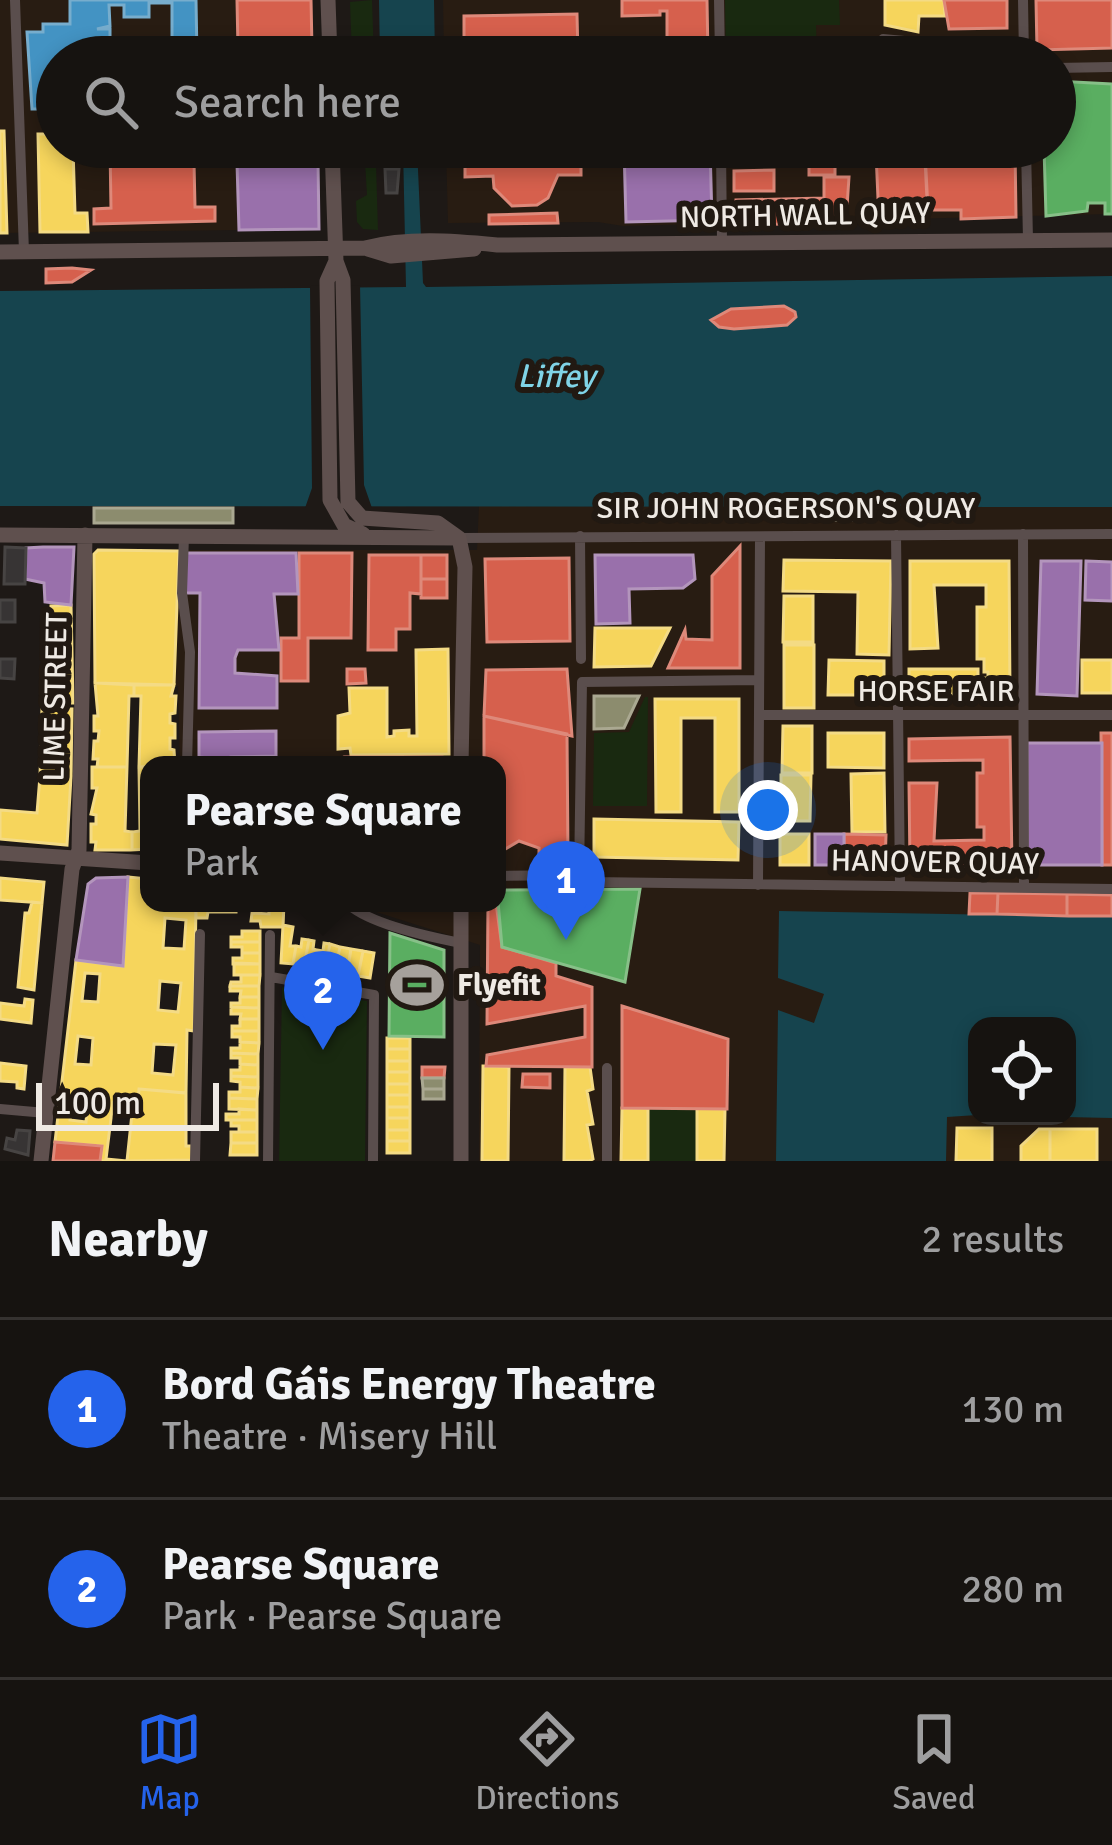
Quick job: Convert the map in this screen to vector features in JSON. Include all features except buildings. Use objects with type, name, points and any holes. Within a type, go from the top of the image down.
[{"type":"main road","points":[[328,0],[329,36]]},
{"type":"main road","points":[[333,168],[336,255],[328,482],[332,508],[344,525],[367,536]]},
{"type":"main road","name":"NORTH WALL QUAY","points":[[336,255],[365,248],[498,245],[1112,240]]},
{"type":"main road","points":[[0,252],[336,255]]},
{"type":"main road","name":"SIR JOHN ROGERSON'S QUAY","points":[[335,280],[346,496],[362,518],[438,523],[459,538]]},
{"type":"main road","name":"LIME STREET","points":[[41,1161],[72,869],[77,859],[85,535]]},
{"type":"main road","name":"SIR JOHN ROGERSON'S QUAY","points":[[0,536],[459,538]]},
{"type":"main road","points":[[459,538],[465,567],[461,756]]},
{"type":"main road","points":[[0,853],[140,862]]},
{"type":"main road","points":[[461,912],[461,1161]]},
{"type":"street","points":[[15,0],[24,252]]},
{"type":"street","points":[[719,0],[720,36]]},
{"type":"street","points":[[1023,0],[1024,36]]},
{"type":"street","points":[[1076,68],[1112,67]]},
{"type":"street","points":[[1094,68],[1095,84]]},
{"type":"street","points":[[721,168],[722,242]]},
{"type":"street","points":[[1026,168],[1028,240]]},
{"type":"street","points":[[1023,534],[1024,886]]},
{"type":"street","name":"SIR JOHN ROGERSON'S QUAY","points":[[459,538],[1112,535]]},
{"type":"street","points":[[184,536],[182,593],[190,652],[187,756]]},
{"type":"street","points":[[580,536],[581,659]]},
{"type":"street","points":[[896,536],[900,884]]},
{"type":"street","points":[[758,885],[760,537]]},
{"type":"street","points":[[580,875],[582,682],[759,680]]},
{"type":"street","name":"HORSE FAIR","points":[[760,715],[1112,715]]},
{"type":"street","name":"HANOVER QUAY","points":[[506,876],[580,875],[591,882],[1112,889]]},
{"type":"street","points":[[359,912],[461,943]]},
{"type":"street","points":[[196,1161],[200,934]]},
{"type":"street","points":[[268,1161],[270,935]]},
{"type":"street","points":[[271,977],[374,995],[373,1161]]},
{"type":"street","points":[[607,1068],[607,1161]]},
{"type":"street","points":[[0,1108],[46,1113]]},
{"type":"shaded area","points":[[0,0],[312,0],[313,36],[36,36],[36,168],[318,168],[319,229],[0,233]]},
{"type":"shaded area","points":[[443,0],[1112,0],[1112,214],[623,226],[448,223],[447,168],[1076,168],[1076,36],[444,36]]},
{"type":"shaded area","points":[[479,506],[1112,507],[1112,1161],[479,1161],[480,945],[376,912],[506,912],[506,756],[180,756],[178,686],[95,683],[94,554],[98,550],[477,550]]},
{"type":"green space","points":[[372,0],[373,36],[351,36],[350,2]]},
{"type":"green space","points":[[725,0],[839,0],[840,25],[816,25],[816,36],[726,36]]},
{"type":"green space","points":[[365,168],[376,168],[378,230],[363,229],[357,222],[356,201],[367,195]]},
{"type":"green space","points":[[645,697],[647,806],[593,806],[594,733],[629,732]]},
{"type":"green space","points":[[282,987],[367,1001],[365,1161],[279,1161]]},
{"type":"green space","points":[[648,1108],[697,1108],[697,1161],[648,1161]]},
{"type":"water","points":[[379,0],[434,0],[435,36],[380,36]]},
{"type":"water","name":"Liffey","points":[[403,168],[418,168],[426,287],[1112,276],[1112,507],[0,506],[0,291],[406,287]]},
{"type":"water","points":[[779,911],[1112,917],[1112,1118],[1076,1117],[1076,1017],[968,1017],[968,1116],[947,1117],[946,1161],[776,1161],[778,1010],[814,1023],[824,994],[778,978]]},
{"type":"pier","points":[[360,285],[364,485],[372,508],[305,508],[312,488],[310,286]]},
{"type":"place","name":"Bord Gáis Energy Theatre","points":[[566,940]]},
{"type":"place","name":"Flyefit","points":[[417,985]]},
{"type":"place","name":"Pearse Square","points":[[323,1050]]}]
